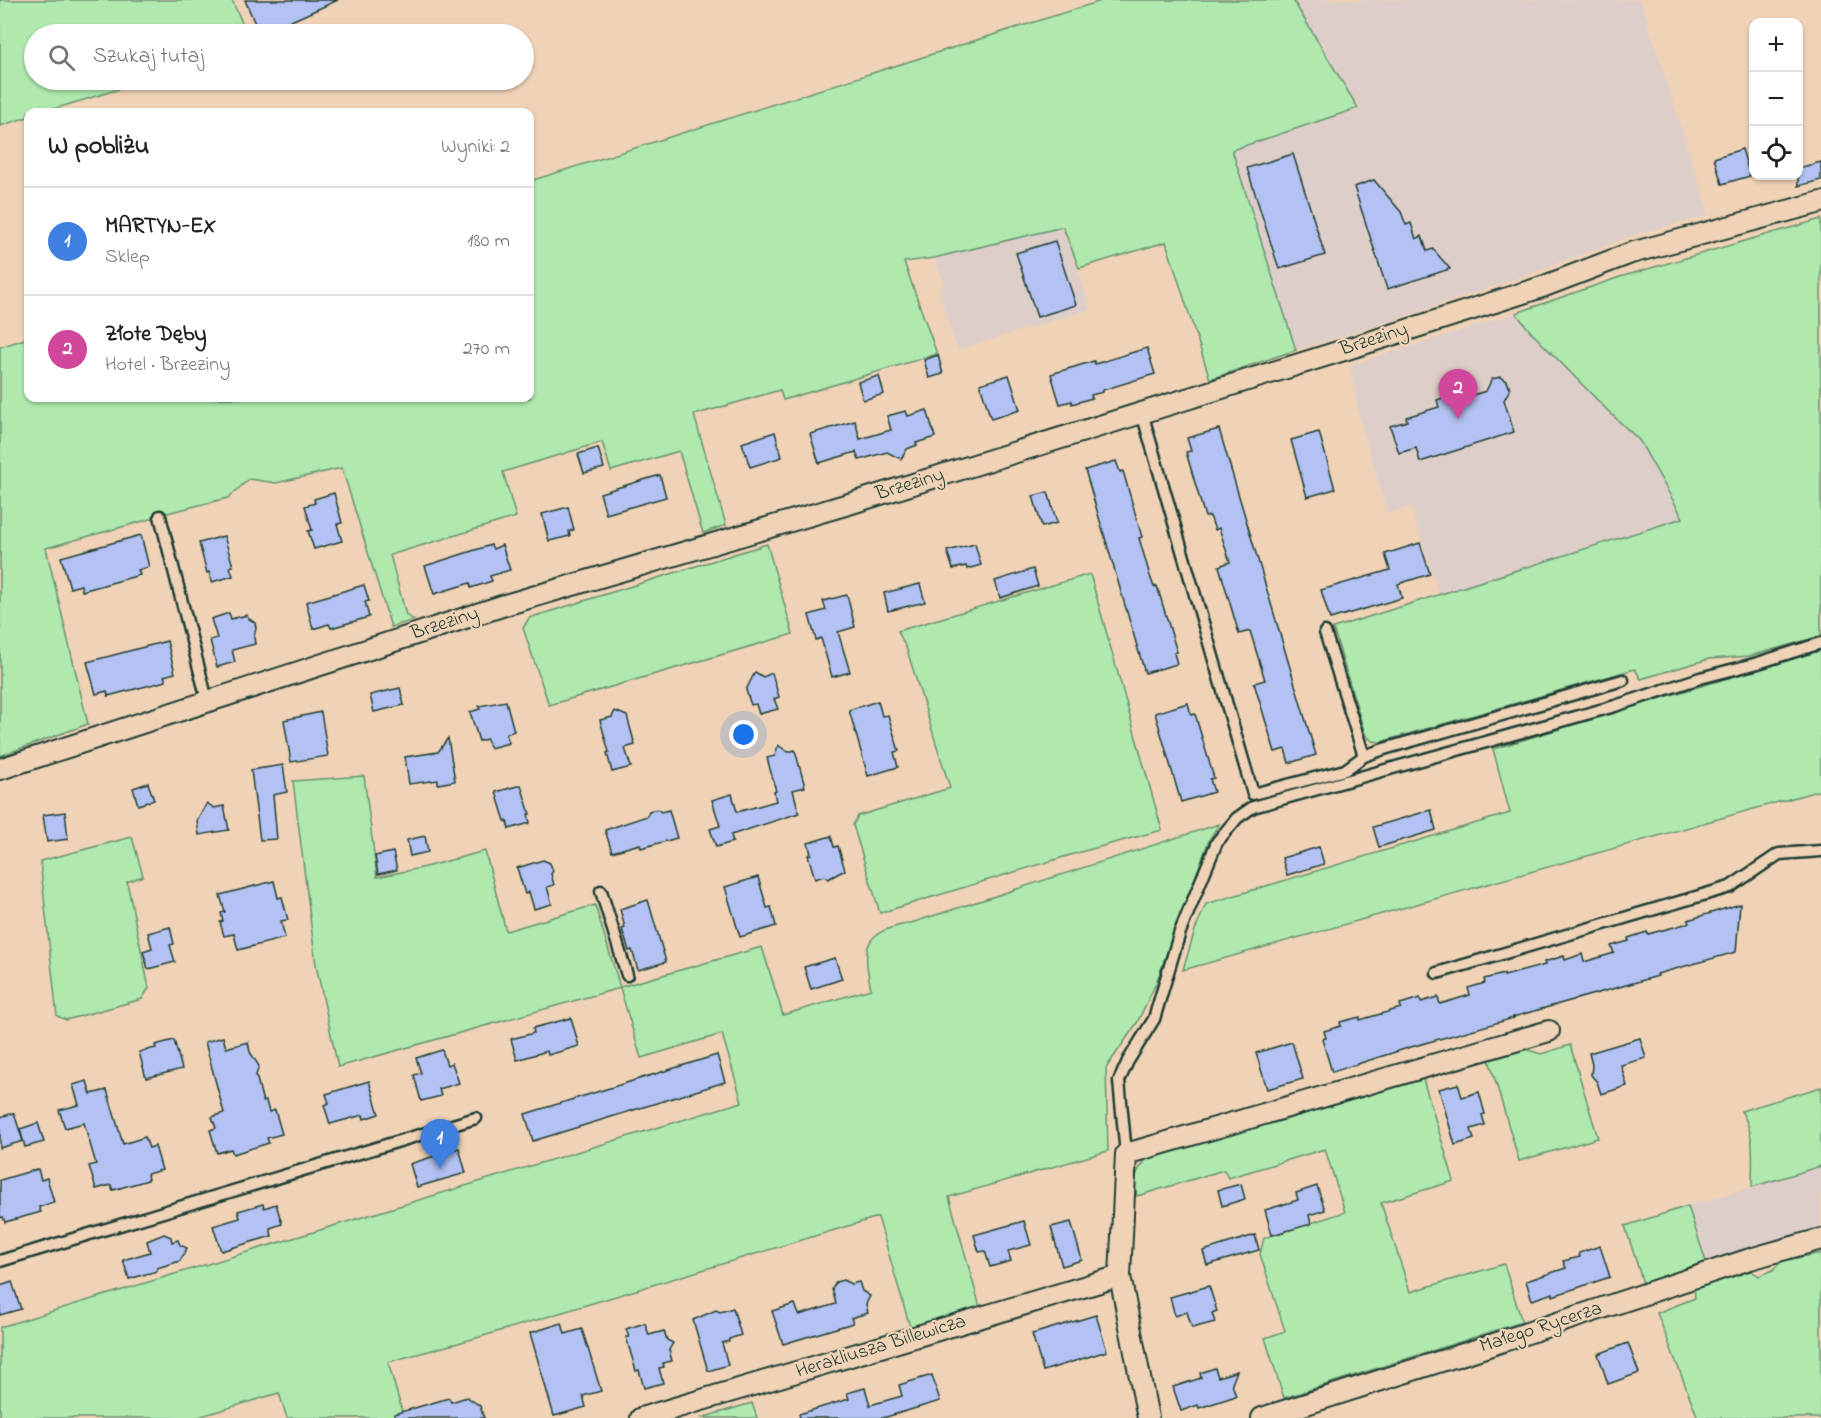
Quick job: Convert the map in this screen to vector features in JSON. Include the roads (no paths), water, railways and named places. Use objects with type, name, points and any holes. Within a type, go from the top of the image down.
[{"type":"street","name":"Brzeziny","points":[[0,769],[505,605],[852,503],[1142,413],[1521,293],[1631,253],[1821,202]]},
{"type":"street","points":[[1148,1418],[1120,1276],[1126,1154],[1549,1031]]},
{"type":"street","name":"Małego Rycerza","points":[[1262,1418],[1749,1259],[1821,1239]]},
{"type":"street","name":"Herakliusza Billewicza","points":[[641,1418],[1120,1276]]},
{"type":"lane","points":[[1142,413],[1253,794],[1345,770],[1364,756],[1623,680]]},
{"type":"lane","points":[[160,516],[207,700]]},
{"type":"lane","points":[[1325,632],[1364,756]]},
{"type":"lane","points":[[1126,1154],[1119,1081],[1128,1061],[1154,1019],[1180,932],[1217,842],[1237,818],[1254,807],[1615,706],[1700,678],[1821,643]]},
{"type":"lane","points":[[1437,973],[1730,887],[1779,854],[1821,851]]},
{"type":"lane","points":[[601,891],[627,975]]},
{"type":"lane","points":[[0,1261],[476,1118]]},
{"type":"place","name":"Złote Dęby","points":[[1458,419]]},
{"type":"place","name":"MARTYN-EX","points":[[440,1169]]}]
